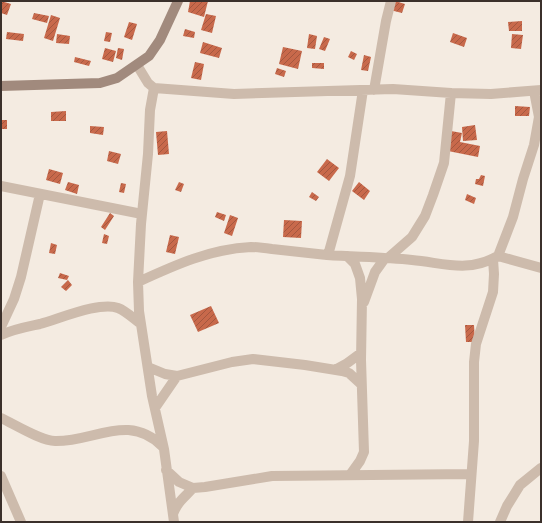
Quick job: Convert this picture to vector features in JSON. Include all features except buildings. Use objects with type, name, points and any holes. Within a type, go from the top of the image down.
[{"type":"street","points":[[1,86],[100,83],[117,78],[148,56],[160,40],[178,1]]},
{"type":"street","points":[[374,90],[391,1]]},
{"type":"street","points":[[137,65],[148,83],[154,88],[234,94],[393,89],[491,94],[538,90],[539,117],[534,145],[513,217],[495,257],[493,292],[476,344],[474,356],[474,441],[468,522]]},
{"type":"street","points":[[154,88],[150,110],[142,214],[138,282],[139,311],[174,518]]},
{"type":"street","points":[[328,255],[350,176],[363,90]]},
{"type":"street","points":[[363,306],[375,272],[386,258],[412,237],[425,216],[444,163],[451,93]]},
{"type":"street","points":[[1,186],[142,214]]},
{"type":"street","points":[[1,326],[14,299],[40,194]]},
{"type":"street","points":[[138,282],[183,262],[213,253],[253,247],[328,255],[386,258],[471,266],[486,262],[495,257],[541,268]]},
{"type":"street","points":[[347,256],[355,264],[360,278],[363,306],[361,384],[364,452],[360,461],[350,475]]},
{"type":"street","points":[[1,335],[14,329],[40,324],[74,313],[107,306],[118,308],[141,324]]},
{"type":"street","points":[[335,370],[361,353]]},
{"type":"street","points":[[148,367],[165,374],[177,376],[232,362],[253,359],[349,373],[361,384]]},
{"type":"street","points":[[155,408],[177,376]]},
{"type":"street","points":[[1,418],[40,437],[54,441],[126,429],[150,435],[163,446]]},
{"type":"street","points":[[500,522],[507,506],[520,485],[541,468]]},
{"type":"street","points":[[166,470],[178,482],[193,488],[205,488],[272,476],[471,474]]},
{"type":"street","points":[[1,476],[21,522]]},
{"type":"street","points":[[174,518],[177,505],[193,488]]}]
